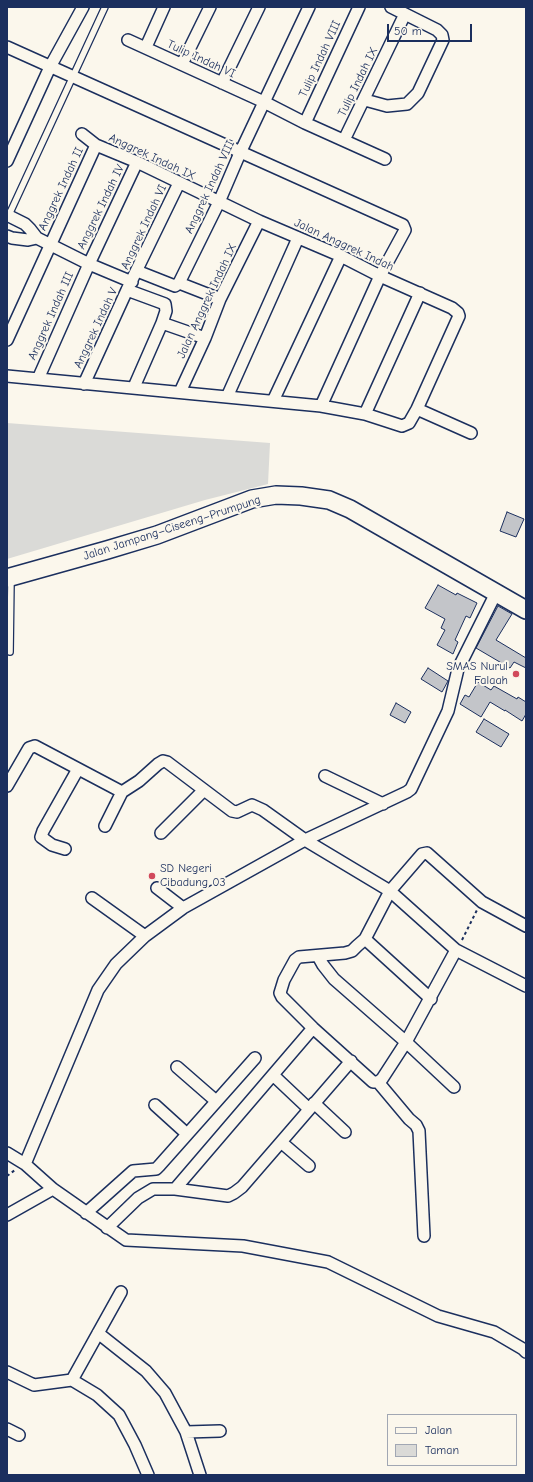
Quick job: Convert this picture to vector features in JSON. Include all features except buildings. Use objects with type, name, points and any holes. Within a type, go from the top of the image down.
[{"type":"main road","name":"Jalan Jampang–Ciseeng–Prumpung","points":[[9,577],[143,539],[252,499],[276,495],[301,496],[329,500],[350,509],[526,610]]},
{"type":"street","points":[[7,160],[50,67],[83,7]]},
{"type":"street","points":[[146,47],[164,7]]},
{"type":"street","points":[[182,64],[210,7]]},
{"type":"street","points":[[222,83],[259,7]]},
{"type":"street","name":"Anggrek Indah VIII","points":[[179,283],[219,202],[240,153],[309,7]]},
{"type":"street","name":"Tulip Indah VIII","points":[[305,123],[359,7]]},
{"type":"street","points":[[365,100],[387,106],[407,104],[418,93],[443,40],[442,34],[391,7]]},
{"type":"street","name":"Tulip Indah IX","points":[[344,140],[365,100],[405,14]]},
{"type":"street","name":"Tulip Indah VI","points":[[128,40],[146,47],[264,102],[305,123],[385,159]]},
{"type":"street","points":[[7,47],[403,225],[405,230],[380,276],[321,406]]},
{"type":"street","name":"Anggrek Indah IX","points":[[82,134],[96,145],[137,162],[219,202]]},
{"type":"street","name":"Anggrek Indah II","points":[[7,340],[96,145]]},
{"type":"street","name":"Anggrek Indah IV","points":[[88,264],[137,162]]},
{"type":"street","name":"Anggrek Indah VI","points":[[129,286],[179,183]]},
{"type":"street","name":"Jalan Anggrek Indah","points":[[219,202],[341,256],[380,276],[452,308],[458,313],[459,316],[417,409]]},
{"type":"street","points":[[8,216],[25,224],[37,238],[164,304],[166,311],[162,323],[134,387]]},
{"type":"street","name":"Jalan Anggrek Indah IX","points":[[180,392],[205,338],[220,299],[259,221]]},
{"type":"street","points":[[7,236],[28,240],[37,238]]},
{"type":"street","points":[[227,397],[298,238]]},
{"type":"street","points":[[273,402],[341,256]]},
{"type":"street","name":"Anggrek Indah III","points":[[38,379],[88,264]]},
{"type":"street","points":[[137,271],[175,286],[179,283],[220,299]]},
{"type":"street","name":"Anggrek Indah V","points":[[84,384],[129,286]]},
{"type":"street","points":[[365,414],[420,293]]},
{"type":"street","points":[[162,323],[205,338]]},
{"type":"street","points":[[7,376],[321,406],[365,414],[402,426],[409,422],[417,409],[471,433]]},
{"type":"street","points":[[25,1164],[98,990],[116,964],[145,936],[182,908],[305,840],[383,804],[411,789],[448,711],[458,669],[496,593]]},
{"type":"street","points":[[7,786],[29,748],[35,746],[122,792]]},
{"type":"street","points":[[105,826],[122,792],[134,785],[163,761],[174,766],[232,811],[237,812],[245,810],[252,805],[263,810],[305,840],[390,891],[456,950],[526,986]]},
{"type":"street","points":[[65,849],[52,845],[41,837],[78,769]]},
{"type":"street","points":[[325,776],[383,804]]},
{"type":"street","points":[[161,833],[204,790]]},
{"type":"street","points":[[424,1236],[420,1131],[378,1082],[373,1082],[313,1028],[282,997],[280,993],[281,987],[295,960],[299,957],[345,953],[352,951],[365,939],[390,891],[422,854],[427,853],[482,902],[526,926]]},
{"type":"street","points":[[157,888],[182,908]]},
{"type":"street","points":[[92,898],[145,936]]},
{"type":"street","points":[[365,939],[431,998]]},
{"type":"street","points":[[378,1082],[382,1079],[406,1042],[456,950]]},
{"type":"street","points":[[318,956],[334,979],[406,1042],[454,1087]]},
{"type":"street","points":[[175,1189],[313,1028]]},
{"type":"street","points":[[86,1213],[133,1171],[156,1169],[255,1058]]},
{"type":"street","points":[[107,1228],[138,1198],[153,1189],[175,1189],[228,1196],[234,1193],[242,1187],[351,1061]]},
{"type":"street","points":[[177,1067],[216,1101]]},
{"type":"street","points":[[273,1075],[345,1132]]},
{"type":"street","points":[[154,1105],[187,1134]]},
{"type":"street","points":[[281,1142],[309,1166]]},
{"type":"street","points":[[7,1152],[25,1164],[53,1189],[126,1240],[243,1246],[328,1262],[438,1316],[494,1332],[526,1352]]},
{"type":"street","points":[[7,1215],[53,1189]]},
{"type":"street","points":[[72,1380],[121,1292]]},
{"type":"street","points":[[98,1333],[146,1371],[165,1393],[186,1432],[200,1475]]},
{"type":"street","points":[[7,1372],[34,1385],[72,1380],[97,1395],[119,1415],[135,1445],[148,1475]]},
{"type":"street","points":[[7,1429],[19,1435]]},
{"type":"street","points":[[186,1432],[220,1431]]},
{"type":"lane","points":[[8,216],[106,7]]},
{"type":"lane","points":[[9,577],[10,652]]},
{"type":"path","points":[[456,950],[482,902]]},
{"type":"green space","points":[[7,423],[270,443],[268,484],[205,500],[7,559]]},
{"type":"place","name":"SMAS Nurul Falaah","points":[[516,674]]},
{"type":"place","name":"SD Negeri Cibadung 03","points":[[152,876]]}]
